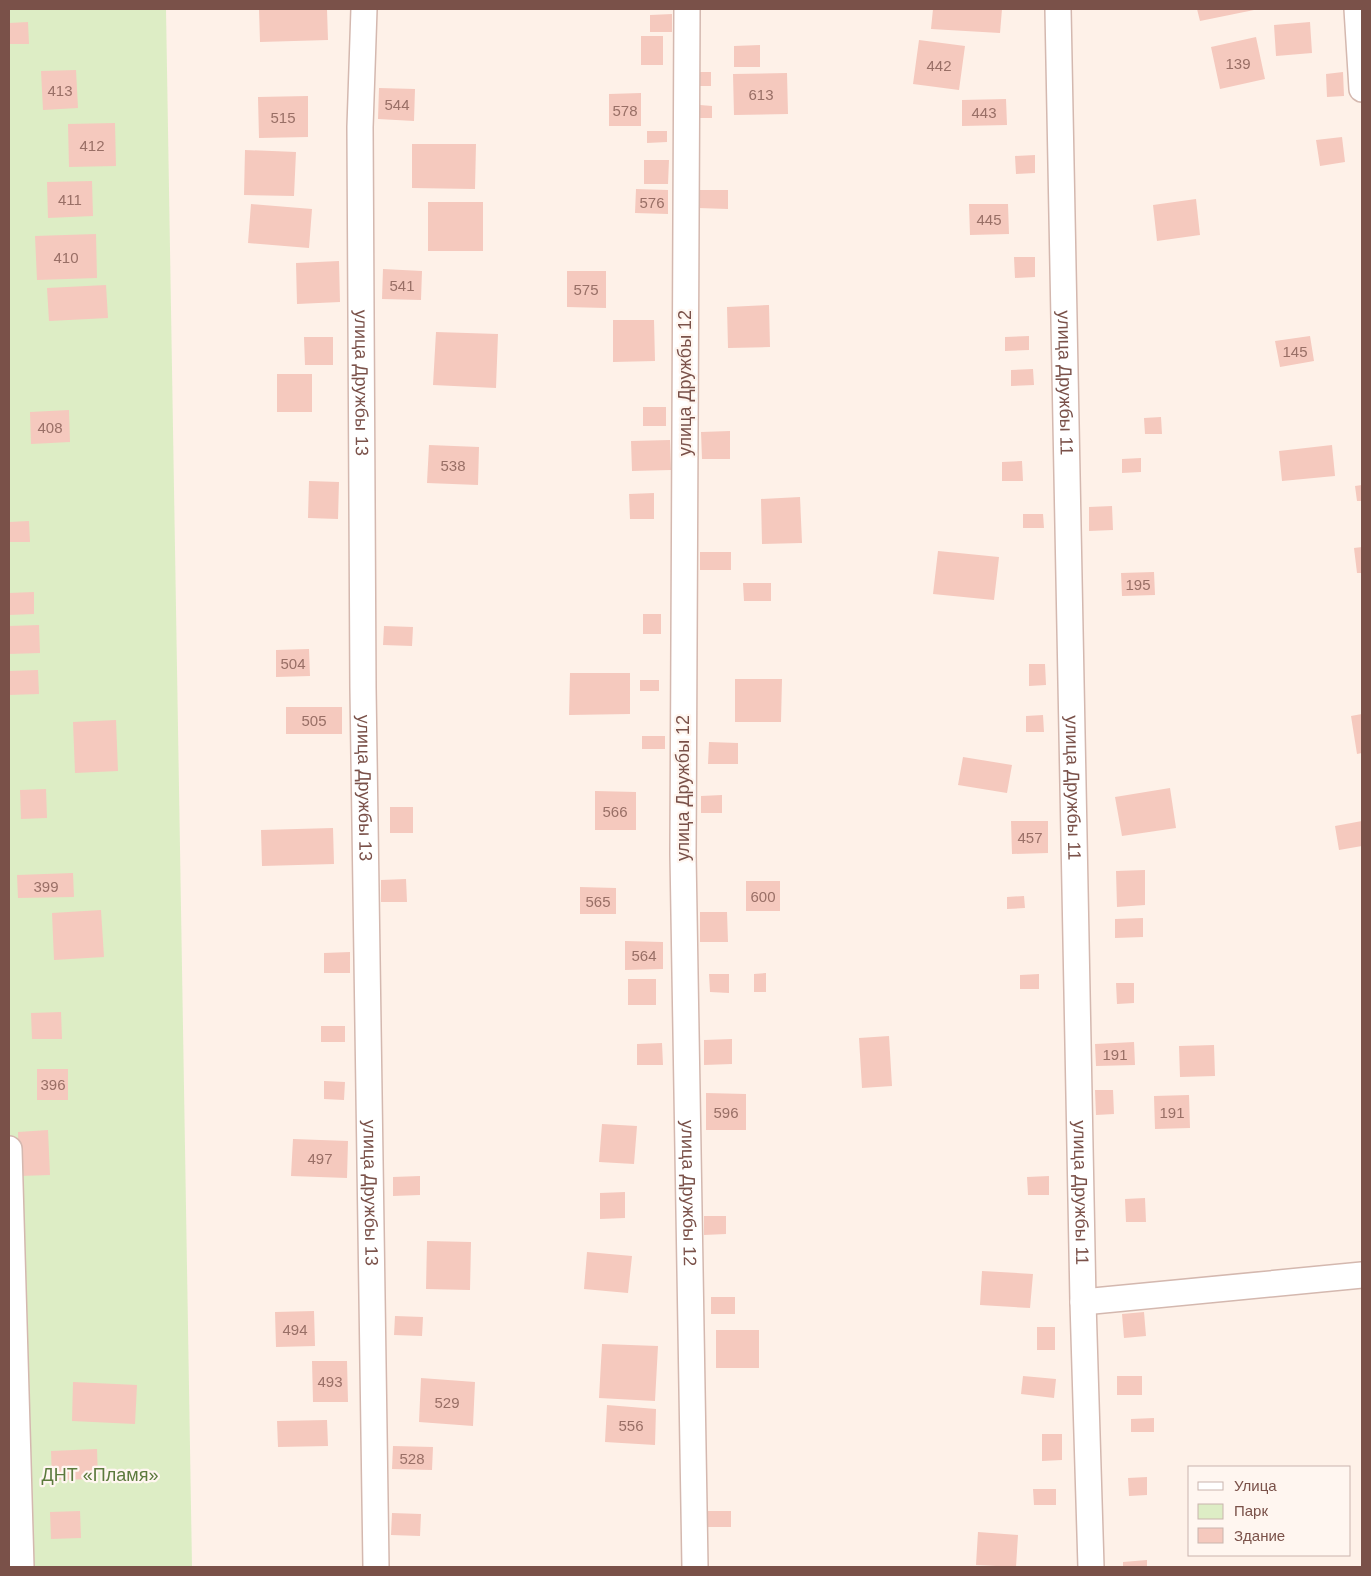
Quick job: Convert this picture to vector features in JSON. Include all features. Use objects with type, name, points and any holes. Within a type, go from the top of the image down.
[{"type":"street","name":"улица Дружбы 13","points":[[364,9],[360,127],[363,688],[376,1567]]},
{"type":"street","name":"улица Дружбы 12","points":[[687,9],[683,854],[695,1567]]},
{"type":"street","name":"улица Дружбы 11","points":[[1058,9],[1083,1302],[1091,1567]]},
{"type":"street","points":[[1357,9],[1362,89]]},
{"type":"street","points":[[9,1149],[21,1567]]},
{"type":"street","points":[[1083,1302],[1362,1276]]},
{"type":"green space","name":"ДНТ «Пламя»","points":[[9,9],[166,9],[192,1567],[9,1567]]},
{"type":"building","points":[[259,9],[327,9],[328,40],[260,42]]},
{"type":"building","points":[[933,9],[1002,9],[1000,33],[931,29]]},
{"type":"building","points":[[1197,9],[1254,9],[1254,10],[1200,21]]},
{"type":"building","points":[[672,14],[672,32],[650,32],[650,15]]},
{"type":"building","points":[[28,22],[29,44],[9,44],[9,23]]},
{"type":"building","points":[[1310,22],[1312,53],[1276,56],[1274,25]]},
{"type":"building","points":[[641,36],[663,36],[663,65],[641,65]]},
{"type":"building","points":[[1256,37],[1265,79],[1220,89],[1211,47]]},
{"type":"building","points":[[919,40],[965,46],[959,90],[913,84]]},
{"type":"building","points":[[760,45],[760,67],[734,67],[734,46]]},
{"type":"building","points":[[76,70],[78,108],[43,110],[41,71]]},
{"type":"building","points":[[697,72],[711,72],[711,86],[697,86]]},
{"type":"building","points":[[1343,72],[1344,96],[1327,97],[1326,74]]},
{"type":"building","points":[[787,73],[788,114],[734,115],[733,74]]},
{"type":"building","points":[[379,88],[415,89],[414,121],[378,119]]},
{"type":"building","points":[[641,93],[641,126],[609,126],[609,94]]},
{"type":"building","points":[[308,96],[308,137],[259,138],[258,97]]},
{"type":"building","points":[[1006,99],[1007,125],[962,126],[962,100]]},
{"type":"building","points":[[700,105],[712,106],[712,118],[700,118]]},
{"type":"building","points":[[115,123],[116,166],[69,167],[68,124]]},
{"type":"building","points":[[647,131],[667,131],[667,142],[647,143]]},
{"type":"building","points":[[1342,137],[1345,162],[1320,166],[1316,140]]},
{"type":"building","points":[[412,144],[476,144],[475,189],[412,188]]},
{"type":"building","points":[[245,150],[296,152],[294,196],[244,195]]},
{"type":"building","points":[[1035,155],[1035,173],[1016,174],[1015,156]]},
{"type":"building","points":[[644,160],[669,160],[668,184],[644,184]]},
{"type":"building","points":[[92,181],[93,216],[48,218],[47,182]]},
{"type":"building","points":[[636,189],[668,190],[668,214],[635,213]]},
{"type":"building","points":[[698,190],[728,190],[728,209],[698,208]]},
{"type":"building","points":[[1196,199],[1200,235],[1157,241],[1153,205]]},
{"type":"building","points":[[428,202],[483,202],[483,251],[428,251]]},
{"type":"building","points":[[251,204],[312,209],[309,248],[248,243]]},
{"type":"building","points":[[969,204],[1008,204],[1009,234],[970,235]]},
{"type":"building","points":[[96,234],[97,278],[37,280],[35,236]]},
{"type":"building","points":[[1014,257],[1035,257],[1035,277],[1015,278]]},
{"type":"building","points":[[339,261],[340,302],[297,304],[296,263]]},
{"type":"building","points":[[383,269],[422,271],[421,300],[382,299]]},
{"type":"building","points":[[567,271],[606,271],[606,308],[567,307]]},
{"type":"building","points":[[106,285],[108,318],[49,321],[47,288]]},
{"type":"building","points":[[769,305],[770,347],[728,348],[727,307]]},
{"type":"building","points":[[613,320],[654,320],[655,361],[613,362]]},
{"type":"building","points":[[436,332],[498,334],[496,388],[433,385]]},
{"type":"building","points":[[1029,336],[1029,350],[1005,351],[1005,337]]},
{"type":"building","points":[[1310,336],[1314,361],[1280,367],[1275,341]]},
{"type":"building","points":[[304,337],[333,337],[333,365],[305,365]]},
{"type":"building","points":[[1033,369],[1034,385],[1011,386],[1011,370]]},
{"type":"building","points":[[277,374],[312,374],[312,412],[277,412]]},
{"type":"building","points":[[643,407],[666,407],[666,426],[643,426]]},
{"type":"building","points":[[69,410],[70,442],[31,444],[30,412]]},
{"type":"building","points":[[1161,417],[1162,434],[1145,434],[1144,418]]},
{"type":"building","points":[[730,431],[730,459],[702,459],[701,432]]},
{"type":"building","points":[[670,440],[671,470],[632,471],[631,441]]},
{"type":"building","points":[[429,445],[479,447],[478,485],[427,483]]},
{"type":"building","points":[[1332,445],[1335,476],[1282,481],[1279,451]]},
{"type":"building","points":[[1141,458],[1141,472],[1122,473],[1122,459]]},
{"type":"building","points":[[1022,461],[1023,481],[1002,481],[1002,462]]},
{"type":"building","points":[[309,481],[339,482],[338,519],[308,518]]},
{"type":"building","points":[[1362,485],[1362,501],[1357,501],[1355,486]]},
{"type":"building","points":[[654,493],[654,519],[630,519],[629,494]]},
{"type":"building","points":[[800,497],[802,543],[762,544],[761,499]]},
{"type":"building","points":[[1112,506],[1113,530],[1089,531],[1089,507]]},
{"type":"building","points":[[1023,514],[1043,514],[1044,528],[1023,528]]},
{"type":"building","points":[[29,521],[30,542],[9,542],[9,522]]},
{"type":"building","points":[[1362,547],[1362,573],[1357,573],[1354,548]]},
{"type":"building","points":[[938,551],[999,557],[994,600],[933,594]]},
{"type":"building","points":[[700,552],[731,552],[731,570],[700,570]]},
{"type":"building","points":[[1154,572],[1155,595],[1122,596],[1121,573]]},
{"type":"building","points":[[743,583],[771,583],[771,601],[744,601]]},
{"type":"building","points":[[34,592],[34,614],[9,615],[9,593]]},
{"type":"building","points":[[643,614],[661,614],[661,634],[643,634]]},
{"type":"building","points":[[39,625],[40,653],[9,654],[9,626]]},
{"type":"building","points":[[384,626],[413,627],[412,646],[383,645]]},
{"type":"building","points":[[309,649],[310,676],[276,677],[276,650]]},
{"type":"building","points":[[1029,664],[1045,664],[1046,685],[1029,686]]},
{"type":"building","points":[[38,670],[39,694],[9,695],[9,671]]},
{"type":"building","points":[[570,673],[630,673],[630,714],[569,715]]},
{"type":"building","points":[[735,679],[782,679],[781,722],[735,722]]},
{"type":"building","points":[[640,680],[659,680],[659,691],[640,691]]},
{"type":"building","points":[[286,707],[342,707],[342,734],[286,734]]},
{"type":"building","points":[[1362,714],[1362,753],[1357,754],[1351,716]]},
{"type":"building","points":[[1043,715],[1044,732],[1026,732],[1026,716]]},
{"type":"building","points":[[116,720],[118,771],[75,773],[73,722]]},
{"type":"building","points":[[642,736],[665,736],[665,749],[642,749]]},
{"type":"building","points":[[709,742],[738,743],[738,764],[708,764]]},
{"type":"building","points":[[963,757],[1012,765],[1007,793],[958,785]]},
{"type":"building","points":[[1170,788],[1176,828],[1122,836],[1115,797]]},
{"type":"building","points":[[46,789],[47,818],[21,819],[20,790]]},
{"type":"building","points":[[595,791],[636,792],[636,830],[595,830]]},
{"type":"building","points":[[722,795],[722,813],[701,813],[701,796]]},
{"type":"building","points":[[390,807],[413,807],[413,833],[390,833]]},
{"type":"building","points":[[1011,821],[1048,821],[1048,853],[1012,854]]},
{"type":"building","points":[[1362,821],[1362,846],[1339,850],[1335,826]]},
{"type":"building","points":[[333,828],[334,864],[262,866],[261,830]]},
{"type":"building","points":[[1145,870],[1145,905],[1117,907],[1116,871]]},
{"type":"building","points":[[73,873],[74,897],[18,898],[17,875]]},
{"type":"building","points":[[406,879],[407,902],[381,902],[381,880]]},
{"type":"building","points":[[746,881],[780,881],[780,911],[746,911]]},
{"type":"building","points":[[580,887],[616,888],[616,914],[580,914]]},
{"type":"building","points":[[1024,896],[1025,908],[1007,909],[1007,897]]},
{"type":"building","points":[[101,910],[104,957],[54,960],[52,913]]},
{"type":"building","points":[[700,912],[727,912],[728,942],[700,942]]},
{"type":"building","points":[[1143,918],[1143,937],[1115,938],[1115,919]]},
{"type":"building","points":[[625,941],[663,942],[663,969],[625,970]]},
{"type":"building","points":[[350,952],[350,973],[324,973],[324,953]]},
{"type":"building","points":[[766,973],[766,992],[754,992],[754,974]]},
{"type":"building","points":[[709,974],[729,974],[729,993],[710,992]]},
{"type":"building","points":[[1039,974],[1039,989],[1020,989],[1020,975]]},
{"type":"building","points":[[628,979],[656,979],[656,1005],[628,1005]]},
{"type":"building","points":[[1116,983],[1134,983],[1134,1003],[1117,1004]]},
{"type":"building","points":[[61,1012],[62,1039],[32,1039],[31,1013]]},
{"type":"building","points":[[321,1026],[345,1026],[345,1042],[321,1042]]},
{"type":"building","points":[[889,1036],[892,1086],[862,1088],[859,1038]]},
{"type":"building","points":[[732,1039],[732,1064],[704,1065],[704,1040]]},
{"type":"building","points":[[1134,1042],[1135,1065],[1096,1066],[1095,1044]]},
{"type":"building","points":[[662,1043],[663,1065],[637,1065],[637,1044]]},
{"type":"building","points":[[1214,1045],[1215,1076],[1180,1077],[1179,1046]]},
{"type":"building","points":[[37,1069],[68,1069],[68,1100],[37,1100]]},
{"type":"building","points":[[324,1081],[345,1082],[344,1100],[324,1099]]},
{"type":"building","points":[[1095,1090],[1113,1090],[1114,1114],[1096,1115]]},
{"type":"building","points":[[706,1093],[746,1094],[746,1130],[706,1130]]},
{"type":"building","points":[[1189,1095],[1190,1128],[1155,1129],[1154,1096]]},
{"type":"building","points":[[602,1124],[637,1126],[634,1164],[599,1162]]},
{"type":"building","points":[[48,1130],[50,1175],[19,1176],[18,1132]]},
{"type":"building","points":[[293,1139],[348,1141],[347,1178],[291,1176]]},
{"type":"building","points":[[420,1176],[420,1195],[393,1196],[393,1177]]},
{"type":"building","points":[[1049,1176],[1049,1195],[1028,1195],[1027,1177]]},
{"type":"building","points":[[625,1192],[625,1218],[600,1219],[600,1193]]},
{"type":"building","points":[[1145,1198],[1146,1222],[1126,1222],[1125,1199]]},
{"type":"building","points":[[704,1216],[726,1216],[726,1234],[704,1235]]},
{"type":"building","points":[[427,1241],[471,1242],[470,1290],[426,1289]]},
{"type":"building","points":[[587,1252],[632,1256],[628,1293],[584,1289]]},
{"type":"building","points":[[982,1271],[1033,1274],[1030,1308],[980,1305]]},
{"type":"building","points":[[711,1297],[735,1297],[735,1314],[711,1314]]},
{"type":"building","points":[[314,1311],[315,1346],[276,1347],[275,1312]]},
{"type":"building","points":[[1144,1312],[1146,1336],[1124,1338],[1122,1314]]},
{"type":"building","points":[[395,1316],[423,1317],[422,1336],[394,1335]]},
{"type":"building","points":[[1037,1327],[1055,1327],[1055,1350],[1037,1350]]},
{"type":"building","points":[[716,1330],[759,1330],[759,1368],[716,1368]]},
{"type":"building","points":[[602,1344],[658,1346],[655,1401],[599,1398]]},
{"type":"building","points":[[312,1361],[347,1361],[348,1402],[313,1402]]},
{"type":"building","points":[[1023,1376],[1056,1379],[1054,1398],[1021,1394]]},
{"type":"building","points":[[1117,1376],[1142,1376],[1142,1395],[1117,1395]]},
{"type":"building","points":[[421,1378],[475,1382],[473,1426],[419,1422]]},
{"type":"building","points":[[73,1382],[137,1385],[135,1424],[72,1421]]},
{"type":"building","points":[[607,1405],[656,1409],[655,1445],[605,1442]]},
{"type":"building","points":[[1154,1418],[1154,1432],[1131,1432],[1131,1419]]},
{"type":"building","points":[[327,1420],[328,1446],[278,1447],[277,1421]]},
{"type":"building","points":[[1042,1434],[1062,1434],[1062,1460],[1042,1461]]},
{"type":"building","points":[[393,1446],[433,1447],[432,1470],[392,1469]]},
{"type":"building","points":[[97,1449],[98,1479],[52,1480],[51,1451]]},
{"type":"building","points":[[1147,1477],[1147,1495],[1129,1496],[1128,1478]]},
{"type":"building","points":[[1033,1489],[1056,1489],[1056,1505],[1034,1505]]},
{"type":"building","points":[[80,1511],[81,1538],[51,1539],[50,1512]]},
{"type":"building","points":[[707,1511],[731,1511],[731,1527],[707,1527]]},
{"type":"building","points":[[392,1513],[421,1514],[420,1536],[391,1535]]},
{"type":"building","points":[[978,1532],[1018,1535],[1016,1567],[976,1565]]},
{"type":"building","points":[[1147,1560],[1147,1567],[1123,1567],[1123,1562]]}]
